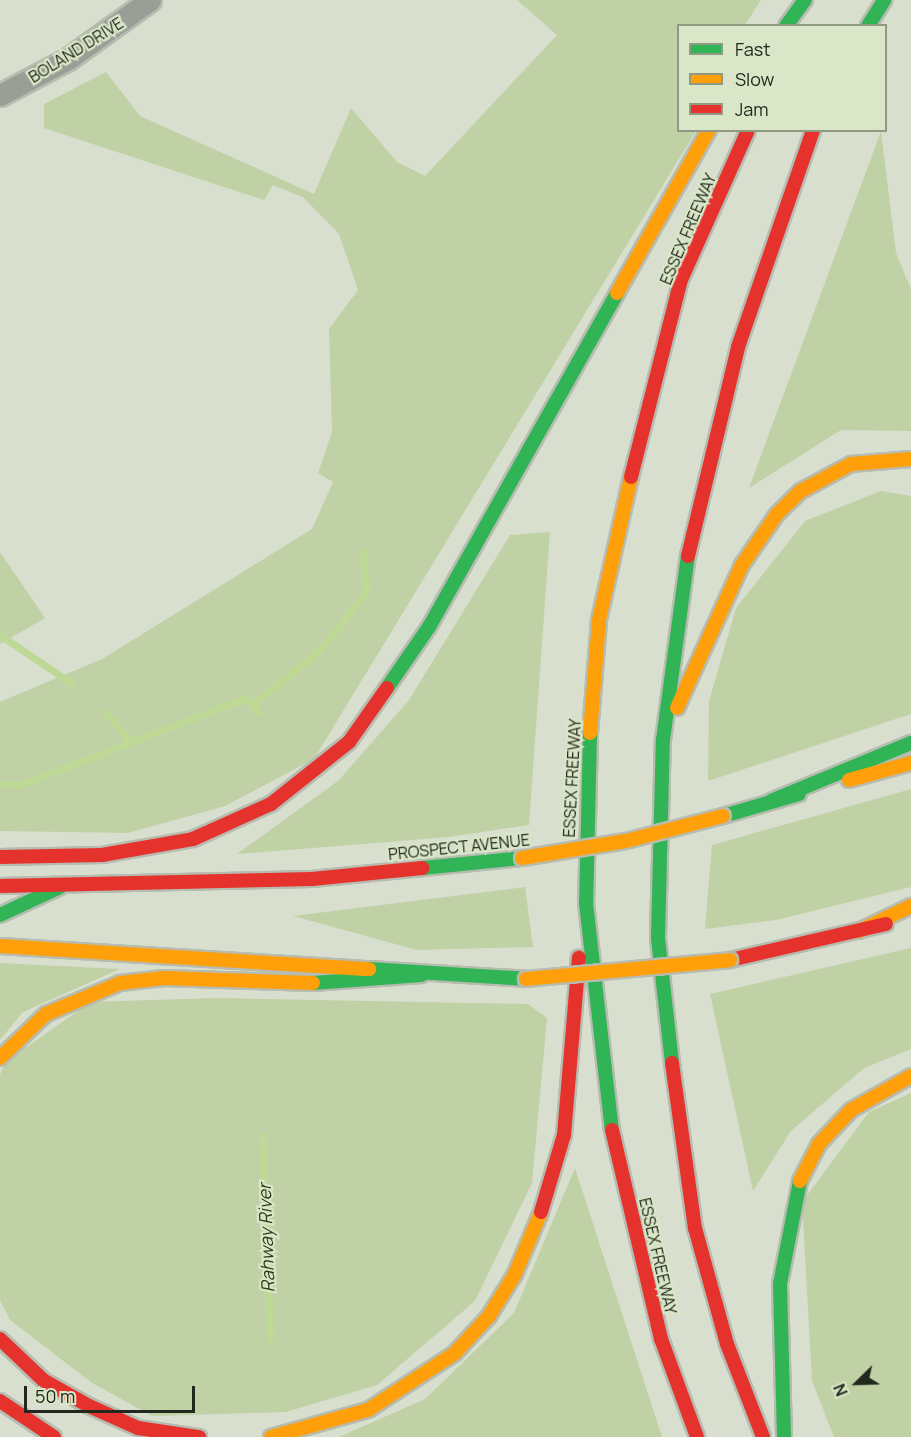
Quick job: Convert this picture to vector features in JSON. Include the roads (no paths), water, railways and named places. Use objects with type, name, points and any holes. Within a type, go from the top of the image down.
[{"type":"main road","points":[[787,24],[805,0]]},
{"type":"main road","points":[[806,24],[819,0]]},
{"type":"main road","points":[[869,24],[884,0]]},
{"type":"main road","points":[[0,857],[102,855],[193,838],[270,804],[349,742],[429,627],[708,132]]},
{"type":"main road","name":"ESSEX FREEWAY","points":[[697,1437],[661,1340],[609,1115],[586,903],[586,790],[599,620],[681,280],[747,132]]},
{"type":"main road","points":[[763,1437],[728,1344],[695,1228],[675,1094],[658,938],[663,740],[694,521],[738,347],[812,132]]},
{"type":"main road","points":[[663,740],[742,565],[777,514],[801,490],[851,464],[911,459]]},
{"type":"main road","points":[[771,801],[911,743]]},
{"type":"main road","name":"PROSPECT AVENUE","points":[[0,886],[60,887],[312,879],[522,858],[626,841],[911,764]]},
{"type":"main road","points":[[0,915],[60,887]]},
{"type":"main road","points":[[271,1437],[368,1410],[406,1390],[455,1353],[489,1316],[515,1274],[564,1135],[567,1054],[586,903]]},
{"type":"main road","points":[[860,931],[911,906]]},
{"type":"main road","points":[[0,946],[422,975],[526,979],[730,960],[911,918]]},
{"type":"main road","points":[[0,1058],[46,1014],[81,995],[120,983],[164,978],[302,984],[422,975]]},
{"type":"main road","points":[[784,1437],[780,1284],[800,1181],[819,1144],[851,1110],[911,1076]]},
{"type":"main road","points":[[0,1339],[43,1380],[89,1406],[138,1428],[200,1437]]},
{"type":"main road","points":[[0,1401],[54,1437]]},
{"type":"street","name":"BOLAND DRIVE","points":[[0,95],[68,59],[150,0]]},
{"type":"waterway","points":[[252,705],[320,650],[366,592],[363,552]]},
{"type":"waterway","name":"Rahway River","points":[[0,635],[71,683]]},
{"type":"waterway","name":"Rahway River","points":[[106,712],[131,742],[246,698],[260,713]]},
{"type":"waterway","points":[[0,784],[20,785],[131,742]]},
{"type":"waterway","name":"Rahway River","points":[[262,1136],[270,1339]]}]
